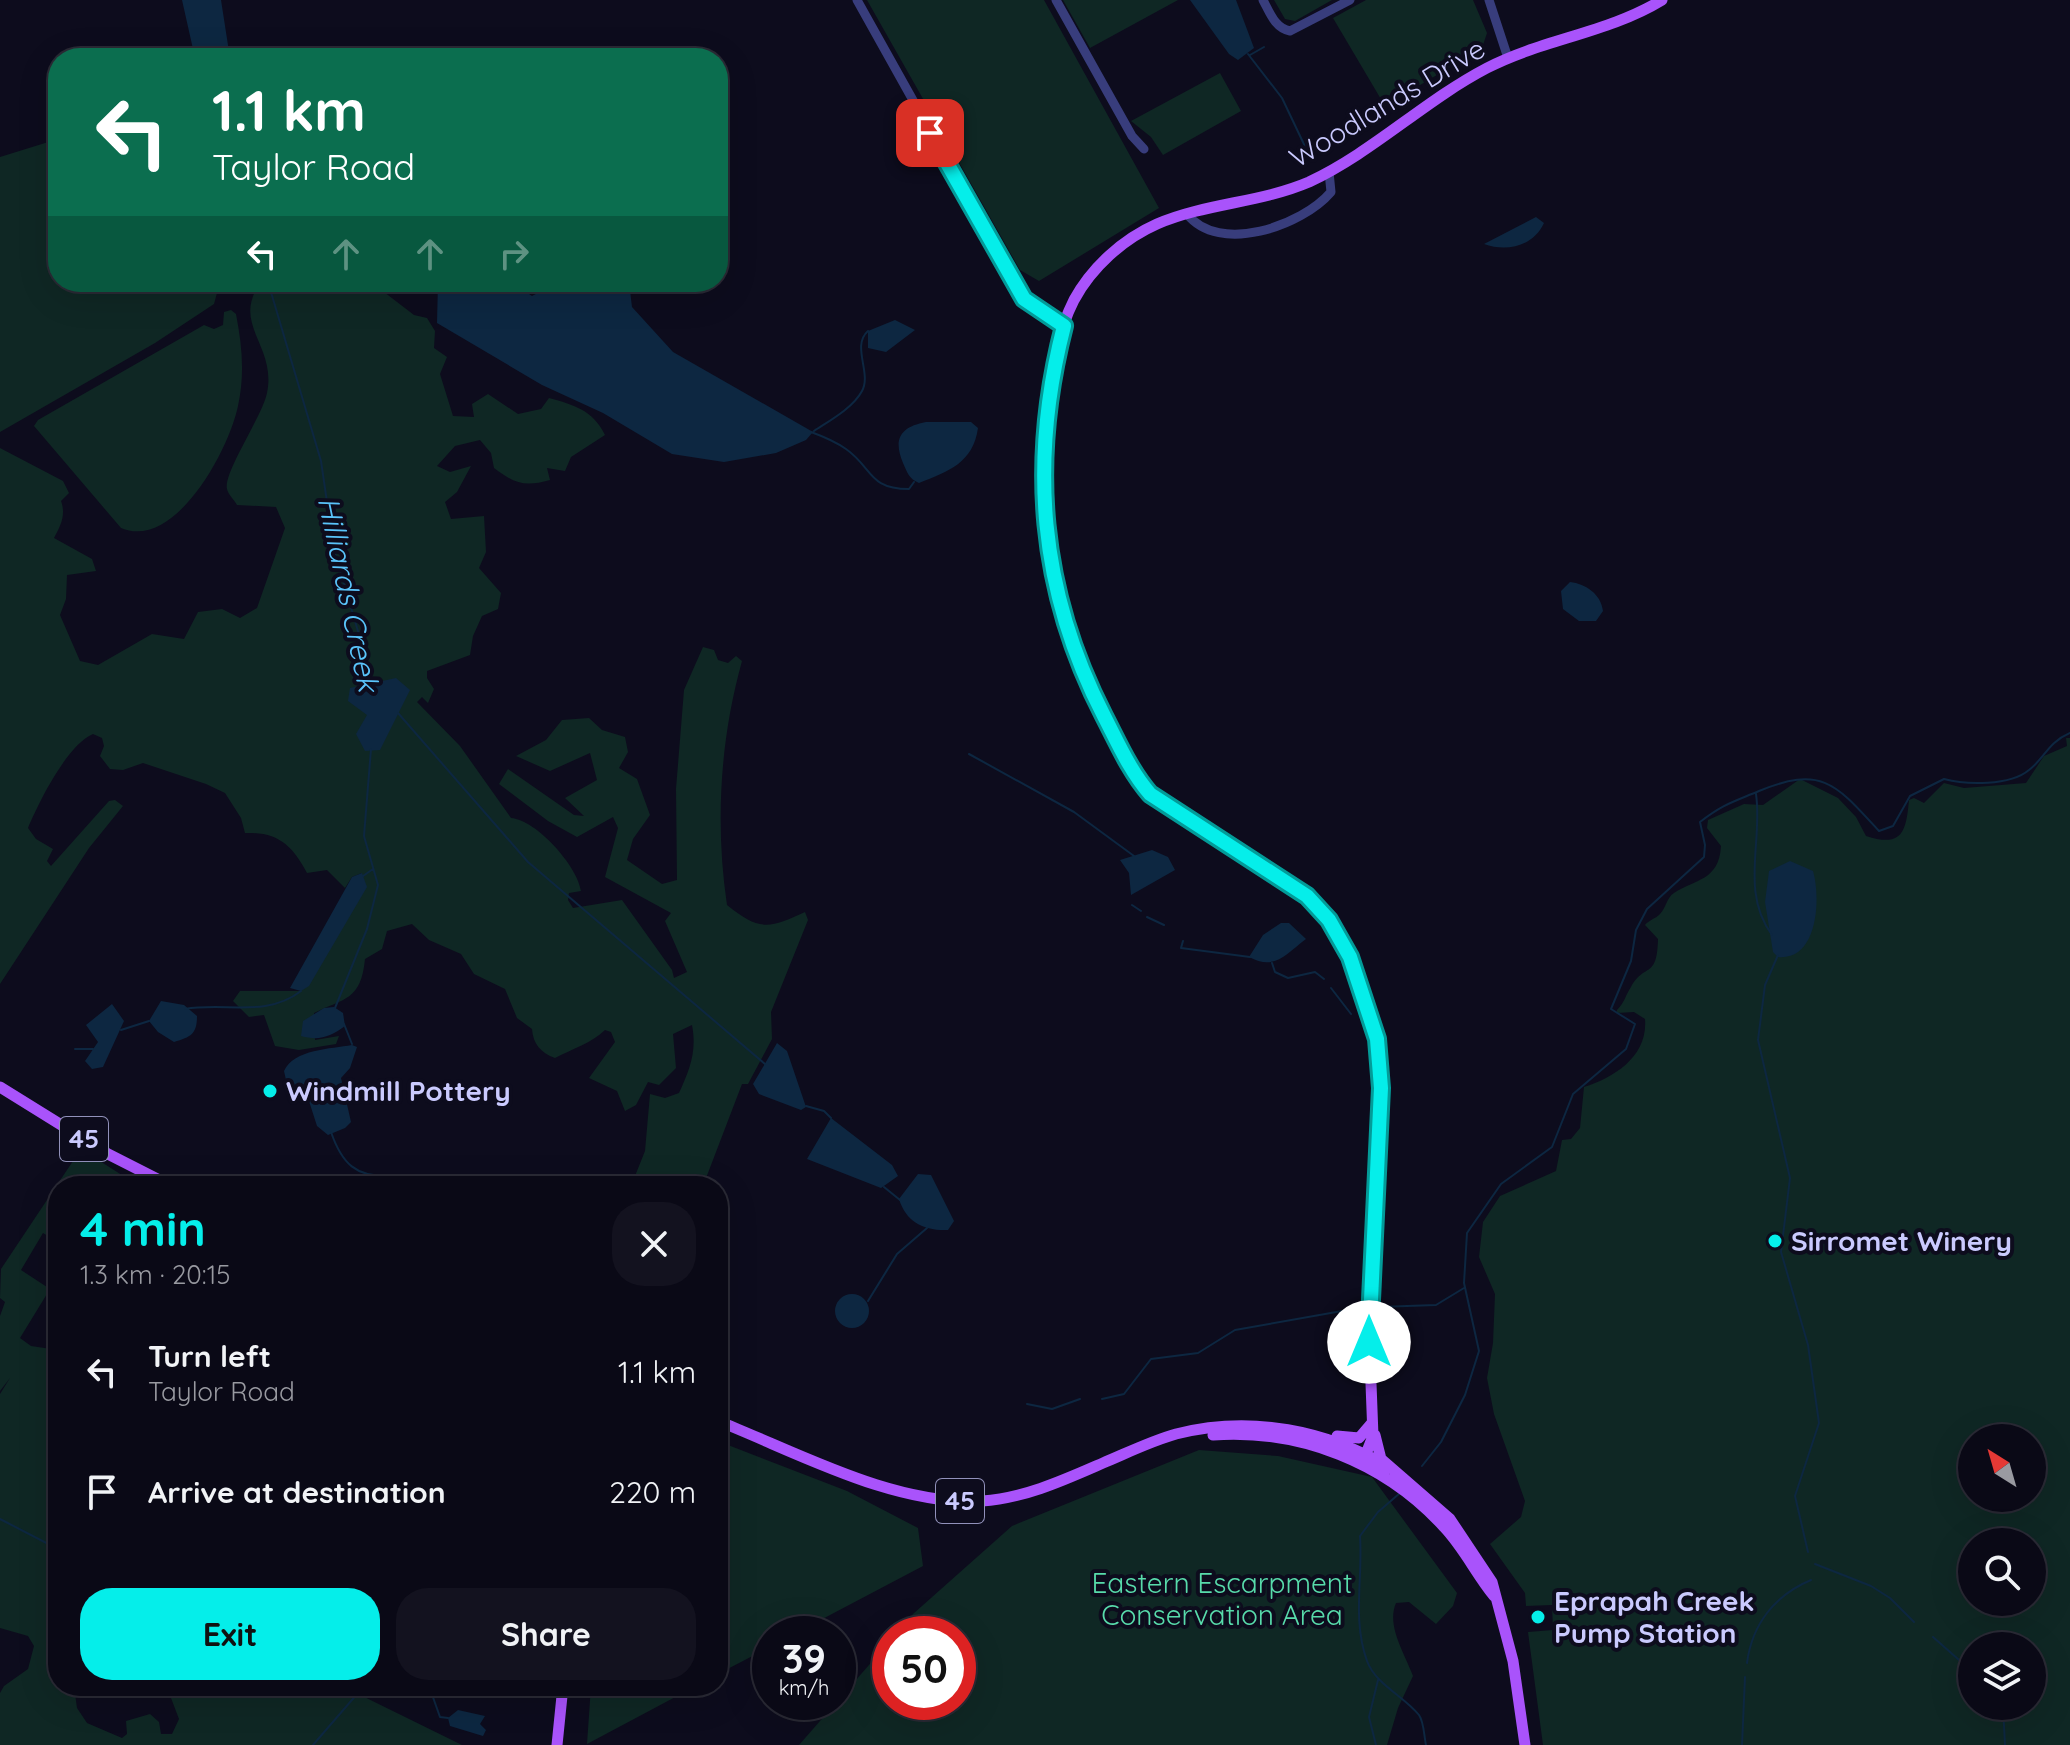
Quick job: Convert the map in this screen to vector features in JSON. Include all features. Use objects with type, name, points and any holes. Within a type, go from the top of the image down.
[{"type":"main road","name":"Woodlands Drive","points":[[1371,1421],[1368,1305],[1381,1088],[1377,1039],[1350,957],[1329,920],[1307,896],[1150,794],[1135,776],[1084,677],[1063,618],[1042,489],[1047,419],[1064,326],[1086,281],[1106,258],[1142,232],[1187,214],[1277,193],[1329,172],[1452,87],[1508,58],[1608,26],[1662,0]]},
{"type":"main road","name":"45","points":[[0,1087],[108,1154],[151,1176]]},
{"type":"main road","points":[[1257,1426],[1296,1425],[1351,1439],[1363,1436],[1371,1421]]},
{"type":"main road","points":[[1360,1456],[1371,1421]]},
{"type":"main road","points":[[1371,1421],[1379,1456],[1427,1496],[1456,1526],[1483,1566],[1513,1661],[1525,1745]]},
{"type":"main road","name":"45","points":[[728,1422],[887,1488],[933,1499],[967,1501],[1002,1498],[1037,1490],[1141,1447],[1202,1429],[1257,1426],[1312,1434],[1392,1469]]},
{"type":"main road","points":[[1141,1447],[1197,1437],[1251,1434],[1299,1441],[1360,1456],[1425,1508],[1456,1540],[1494,1596]]},
{"type":"main road","points":[[557,1745],[562,1696]]},
{"type":"street","points":[[857,0],[1024,299],[1064,326]]},
{"type":"street","points":[[1056,0],[1132,136],[1144,149]]},
{"type":"street","points":[[1263,0],[1275,21],[1282,29],[1290,31],[1350,0]]},
{"type":"street","points":[[1489,0],[1508,58]]},
{"type":"street","points":[[1187,214],[1199,227],[1211,230],[1265,231],[1281,227],[1323,201],[1331,192],[1329,172]]},
{"type":"green space","points":[[867,0],[1044,0],[1159,208],[1039,281],[1020,270]]},
{"type":"green space","points":[[1063,0],[1178,0],[1090,48]]},
{"type":"green space","points":[[1274,0],[1332,0],[1295,21],[1285,19]]},
{"type":"green space","points":[[1366,0],[1473,0],[1487,33],[1482,48],[1385,106],[1333,18]]},
{"type":"green space","points":[[1220,73],[1241,111],[1163,155],[1151,137],[1131,121]]},
{"type":"green space","points":[[48,142],[48,292],[217,292],[214,304],[155,343],[0,432],[0,157]]},
{"type":"green space","points":[[256,292],[384,292],[414,315],[427,318],[435,331],[434,348],[447,357],[440,374],[453,416],[474,417],[472,404],[488,394],[518,414],[541,409],[549,398],[589,414],[605,435],[571,457],[565,471],[547,468],[550,480],[541,482],[520,483],[501,473],[494,468],[491,453],[480,440],[455,446],[437,466],[450,472],[471,466],[457,492],[445,502],[451,519],[484,516],[486,552],[479,568],[501,593],[498,609],[482,616],[473,636],[470,655],[427,671],[427,678],[434,689],[428,703],[422,697],[417,702],[460,746],[511,818],[532,827],[555,846],[572,870],[581,891],[569,893],[568,900],[573,908],[622,900],[672,970],[674,978],[687,972],[665,921],[671,913],[605,877],[618,828],[613,817],[577,837],[548,821],[499,784],[508,769],[574,815],[584,816],[565,798],[597,780],[590,753],[550,771],[516,756],[546,740],[562,720],[589,718],[602,730],[625,737],[628,752],[619,768],[637,779],[650,815],[633,839],[627,860],[662,884],[677,880],[676,789],[684,690],[703,647],[714,650],[718,660],[728,663],[736,656],[742,661],[729,721],[722,782],[721,844],[727,905],[764,925],[782,922],[805,912],[808,920],[771,1012],[772,1039],[748,1084],[742,1084],[707,1176],[635,1176],[645,1151],[650,1094],[665,1098],[679,1093],[692,1060],[692,1025],[673,1034],[676,1068],[659,1085],[648,1082],[636,1105],[625,1111],[617,1091],[589,1078],[615,1042],[611,1032],[605,1030],[582,1046],[555,1058],[550,1056],[536,1043],[532,1029],[517,1018],[505,989],[474,974],[461,954],[429,940],[412,924],[387,931],[382,949],[365,959],[355,991],[314,1013],[315,1040],[339,1036],[336,1044],[299,1050],[275,1046],[264,1015],[249,1017],[233,1001],[240,991],[301,991],[362,873],[352,877],[345,888],[327,870],[307,873],[283,842],[266,835],[245,833],[241,818],[225,793],[143,763],[123,770],[110,769],[100,756],[104,746],[102,738],[93,734],[83,740],[64,762],[28,828],[36,839],[53,849],[47,861],[51,866],[109,801],[115,800],[123,806],[89,848],[0,984],[0,448],[63,481],[69,493],[61,501],[62,520],[54,538],[92,559],[96,571],[67,575],[66,599],[60,615],[80,661],[98,665],[152,634],[184,639],[198,612],[222,609],[240,618],[257,608],[285,528],[276,507],[237,505],[227,489],[231,471],[267,393],[266,361],[250,310]]},
{"type":"green space","points":[[231,310],[236,314],[240,337],[241,382],[238,406],[224,447],[196,492],[179,511],[161,525],[141,531],[121,528],[34,426],[38,420],[204,325],[214,329],[223,325],[224,312]]},
{"type":"green space","name":"Sirromet Winery","points":[[2066,738],[2070,738],[2070,1745],[1543,1745],[1528,1632],[1553,1630],[1552,1605],[1526,1606],[1525,1593],[1490,1544],[1521,1517],[1525,1501],[1494,1414],[1487,1378],[1493,1343],[1495,1294],[1479,1257],[1483,1222],[1500,1196],[1556,1171],[1562,1140],[1571,1139],[1580,1128],[1584,1087],[1618,1071],[1641,1044],[1645,1019],[1634,1012],[1617,1013],[1617,1010],[1636,979],[1653,966],[1655,960],[1658,939],[1645,925],[1660,914],[1672,895],[1705,877],[1716,866],[1721,846],[1707,828],[1708,820],[1744,804],[1763,805],[1800,779],[1838,798],[1856,817],[1866,836],[1888,840],[1895,838],[1904,828],[1909,800],[1914,798],[1924,803],[1944,783],[1964,788],[2026,783],[2044,756],[2067,746]]},
{"type":"green space","points":[[81,1149],[123,1176],[63,1176]]},
{"type":"green space","points":[[48,1198],[48,1236],[43,1233],[21,1270],[48,1288],[48,1292],[20,1338],[31,1346],[48,1349],[48,1696],[75,1696],[77,1708],[87,1723],[122,1738],[127,1734],[126,1721],[150,1714],[159,1722],[161,1734],[172,1734],[179,1719],[172,1696],[362,1696],[462,1745],[0,1745],[0,1693],[4,1686],[28,1669],[34,1646],[28,1636],[0,1628],[0,1394],[10,1378],[0,1391],[0,1316],[5,1302],[0,1298],[1,1269]]},
{"type":"green space","points":[[728,1445],[847,1491],[918,1528],[923,1566],[828,1616],[752,1616],[752,1656],[728,1669]]},
{"type":"green space","name":"Eastern Escarpment Conservation Area","points":[[1199,1450],[1278,1456],[1372,1477],[1457,1593],[1453,1606],[1436,1624],[1409,1602],[1396,1603],[1395,1630],[1413,1676],[1398,1708],[1387,1745],[799,1745],[821,1720],[856,1720],[856,1680],[872,1662],[872,1720],[976,1720],[976,1616],[911,1616],[1012,1526]]},
{"type":"green space","points":[[590,1696],[677,1696],[587,1744]]},
{"type":"water","points":[[182,0],[221,0],[228,48],[193,48]]},
{"type":"water","points":[[1190,0],[1236,0],[1254,48],[1238,60],[1229,54]]},
{"type":"water","points":[[1536,217],[1544,223],[1526,242],[1510,247],[1484,244]]},
{"type":"water","points":[[438,292],[526,292],[532,296],[540,292],[630,292],[632,307],[673,352],[813,432],[806,440],[776,453],[724,462],[672,454],[603,413],[542,385],[437,323]]},
{"type":"water","points":[[895,320],[915,330],[886,352],[868,348],[868,331]]},
{"type":"water","points":[[926,422],[971,422],[978,428],[965,458],[950,470],[919,483],[906,469],[900,455],[899,441],[910,427]]},
{"type":"water","points":[[1570,582],[1582,585],[1596,595],[1603,611],[1596,621],[1579,621],[1563,609],[1561,591]]},
{"type":"water","points":[[396,678],[410,690],[380,750],[365,751],[356,734],[367,715],[348,701],[350,688]]},
{"type":"water","points":[[1152,850],[1168,857],[1175,870],[1131,895],[1129,873],[1120,860]]},
{"type":"water","points":[[1790,861],[1813,871],[1816,911],[1809,939],[1801,949],[1791,956],[1778,957],[1773,952],[1765,902],[1769,871]]},
{"type":"water","points":[[362,873],[367,887],[309,986],[301,991],[290,988],[352,877]]},
{"type":"water","points":[[1281,923],[1289,923],[1306,939],[1280,959],[1266,962],[1249,957],[1263,935]]},
{"type":"water","points":[[161,1001],[184,1005],[197,1016],[192,1034],[174,1042],[158,1032],[149,1021]]},
{"type":"water","points":[[112,1004],[124,1021],[103,1067],[92,1069],[85,1061],[98,1042],[86,1025]]},
{"type":"water","points":[[334,1007],[343,1013],[345,1026],[324,1037],[301,1036],[303,1021],[324,1008]]},
{"type":"water","points":[[777,1043],[787,1051],[806,1107],[801,1110],[759,1094],[753,1084]]},
{"type":"water","points":[[352,1045],[357,1047],[350,1068],[341,1078],[351,1122],[328,1135],[317,1126],[308,1098],[286,1080],[284,1071],[304,1054]]},
{"type":"water","points":[[831,1118],[892,1165],[898,1176],[881,1188],[807,1159]]},
{"type":"water","points":[[918,1174],[931,1175],[954,1221],[948,1230],[917,1224],[902,1207],[899,1199]]},
{"type":"water","points":[[852,1294],[864,1299],[869,1311],[864,1323],[852,1328],[840,1323],[835,1311],[840,1299]]},
{"type":"water","points":[[458,1710],[485,1716],[480,1724],[486,1730],[483,1736],[450,1726],[448,1718]]},
{"type":"waterway","points":[[1250,55],[1264,47]]},
{"type":"waterway","points":[[1248,54],[1282,98],[1311,159]]},
{"type":"waterway","name":"Hilliards Creek","points":[[271,292],[321,461],[334,550],[373,682]]},
{"type":"waterway","points":[[814,431],[847,408],[862,391],[865,376],[861,344],[868,331]]},
{"type":"waterway","points":[[811,432],[846,449],[872,476],[886,485],[909,489],[914,482]]},
{"type":"waterway","points":[[398,713],[528,862],[765,1064]]},
{"type":"waterway","points":[[1422,1466],[1441,1442],[1465,1395],[1479,1351],[1464,1283],[1467,1233],[1501,1184],[1552,1147],[1573,1094],[1626,1049],[1635,1024],[1611,1009],[1631,961],[1636,930],[1647,909],[1704,857],[1700,822],[1722,807],[1780,783],[1813,780],[1839,791],[1879,831],[1893,826],[1910,796],[1944,779],[1988,783],[2011,779],[2029,770],[2056,741],[2070,733]]},
{"type":"waterway","name":"Hilliards Creek","points":[[335,1008],[367,929],[378,885],[364,836],[371,749]]},
{"type":"waterway","points":[[969,754],[1074,812],[1134,856]]},
{"type":"waterway","points":[[1756,794],[1755,884],[1762,919],[1772,935]]},
{"type":"waterway","points":[[363,876],[373,869]]},
{"type":"waterway","points":[[1132,905],[1141,911]]},
{"type":"waterway","points":[[1147,917],[1164,925]]},
{"type":"waterway","points":[[1183,941],[1181,948],[1250,957]]},
{"type":"waterway","points":[[1778,955],[1765,985],[1758,1040],[1790,1178],[1781,1252],[1808,1345],[1819,1423],[1795,1496],[1808,1552]]},
{"type":"waterway","points":[[1272,963],[1275,972],[1288,978],[1315,972],[1324,979]]},
{"type":"waterway","points":[[1331,988],[1351,1014]]},
{"type":"waterway","points":[[185,1009],[259,1007],[288,999],[301,991]]},
{"type":"waterway","points":[[121,1030],[149,1021]]},
{"type":"waterway","name":"Hilliards Creek","points":[[344,1024],[352,1044]]},
{"type":"waterway","points":[[75,1049],[93,1049]]},
{"type":"waterway","points":[[806,1106],[824,1111],[831,1118]]},
{"type":"waterway","name":"Hilliards Creek","points":[[331,1132],[345,1160],[359,1171],[377,1176]]},
{"type":"waterway","name":"Hilliards Creek","points":[[377,1176],[389,1176]]},
{"type":"waterway","points":[[884,1187],[900,1200]]},
{"type":"waterway","points":[[868,1301],[897,1254],[927,1228]]},
{"type":"waterway","points":[[1378,1307],[1436,1305],[1464,1288]]},
{"type":"waterway","points":[[1102,1399],[1124,1394],[1151,1359],[1198,1353],[1235,1330],[1359,1308]]},
{"type":"waterway","points":[[1027,1404],[1052,1409],[1080,1399]]},
{"type":"waterway","points":[[1400,1493],[1378,1512],[1360,1536],[1360,1630],[1371,1669],[1383,1684],[1419,1715],[1426,1745]]},
{"type":"waterway","points":[[0,1519],[48,1544]]},
{"type":"waterway","points":[[1815,1564],[1871,1586],[1890,1598],[1914,1622]]},
{"type":"waterway","points":[[1747,1663],[1754,1636],[1767,1612],[1787,1594],[1811,1580]]},
{"type":"waterway","points":[[1933,1637],[1958,1659]]},
{"type":"waterway","points":[[1742,1745],[1745,1677]]},
{"type":"waterway","points":[[1376,1745],[1369,1717],[1378,1680]]},
{"type":"waterway","points":[[313,1745],[355,1696]]},
{"type":"waterway","points":[[433,1696],[440,1717],[448,1718]]},
{"type":"waterway","points":[[2004,1720],[2005,1745]]},
{"type":"place","name":"Windmill Pottery","points":[[270,1091]]},
{"type":"place","name":"Sirromet Winery","points":[[1775,1241]]},
{"type":"place","name":"Eprapah Creek Pump Station","points":[[1538,1617]]},
{"type":"route","points":[[930,133],[1024,299],[1033,308],[1064,326],[1056,357],[1045,434],[1042,489],[1063,618],[1084,677],[1135,776],[1150,794],[1307,896],[1329,920],[1350,957],[1377,1039],[1381,1088],[1368,1305],[1369,1342]]}]
